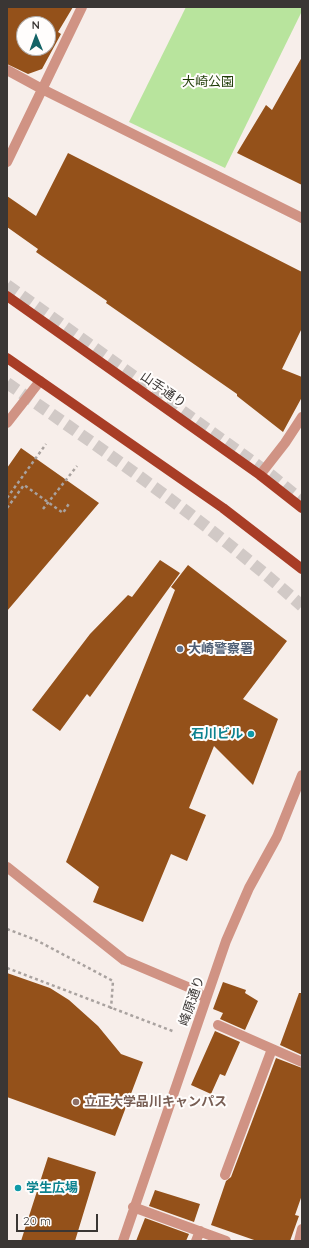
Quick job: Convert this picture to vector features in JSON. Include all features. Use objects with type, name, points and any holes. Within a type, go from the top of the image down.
[{"type":"main road","name":"山手通り","points":[[7,296],[260,475],[302,508]]},
{"type":"main road","points":[[7,358],[223,508],[302,569]]},
{"type":"street","points":[[7,162],[82,7]]},
{"type":"street","points":[[7,70],[42,89],[302,218]]},
{"type":"street","points":[[7,423],[40,381]]},
{"type":"street","points":[[260,475],[285,443],[302,417]]},
{"type":"street","name":"峰原通り","points":[[123,1241],[226,941],[249,888],[277,837],[302,775]]},
{"type":"street","points":[[7,867],[124,960],[195,990],[206,999]]},
{"type":"street","points":[[218,1025],[302,1062]]},
{"type":"street","points":[[225,1175],[272,1049]]},
{"type":"street","points":[[134,1207],[226,1241]]},
{"type":"street","points":[[299,1241],[302,1229]]},
{"type":"street","points":[[196,1241],[200,1231]]},
{"type":"path","points":[[7,498],[46,444]]},
{"type":"path","points":[[43,509],[77,466]]},
{"type":"path","points":[[7,508],[24,485],[63,513],[70,502],[64,511],[48,502]]},
{"type":"path","points":[[7,929],[36,940],[113,981],[112,1009]]},
{"type":"path","points":[[7,968],[178,1034]]},
{"type":"green space","name":"大崎公園","points":[[186,7],[302,7],[302,11],[225,168],[129,122]]},
{"type":"building","points":[[7,7],[73,7],[58,32],[61,34],[56,43],[56,16],[16,16],[16,56],[49,56],[42,69],[28,74],[7,64]]},
{"type":"building","points":[[302,57],[302,185],[237,153],[266,105],[272,110]]},
{"type":"building","points":[[68,153],[302,272],[302,328],[282,369],[302,377],[302,397],[283,432],[237,396],[237,394],[106,303],[107,301],[36,252],[38,249],[7,227],[7,196],[36,216]]},
{"type":"building","points":[[21,448],[99,503],[7,611],[7,468]]},
{"type":"building","points":[[160,560],[180,573],[90,697],[87,694],[60,731],[32,710],[90,634],[128,595],[132,597]]},
{"type":"building","points":[[188,565],[287,641],[243,699],[278,719],[253,785],[214,746],[189,808],[206,815],[187,861],[171,854],[143,922],[93,902],[99,887],[66,862],[175,590],[171,587]]},
{"type":"building","points":[[7,973],[50,988],[69,1000],[98,1026],[121,1054],[143,1062],[115,1136],[7,1097]]},
{"type":"building","points":[[223,982],[246,990],[245,993],[258,1001],[245,1030],[220,1019],[223,1013],[213,1009]]},
{"type":"building","points":[[299,993],[302,993],[302,1055],[280,1045]]},
{"type":"building","points":[[215,1031],[240,1042],[225,1076],[220,1074],[211,1094],[191,1085]]},
{"type":"building","points":[[276,1058],[302,1068],[302,1195],[295,1215],[299,1216],[290,1241],[257,1241],[211,1225],[226,1181],[231,1177]]},
{"type":"building","points":[[48,1157],[96,1172],[75,1241],[21,1241]]},
{"type":"building","points":[[155,1190],[200,1204],[194,1222],[149,1206]]},
{"type":"building","points":[[145,1218],[189,1234],[186,1241],[136,1241]]},
{"type":"tunnel","points":[[7,285],[271,475],[302,501]]},
{"type":"tunnel","points":[[7,383],[158,490],[231,546],[302,606]]},
{"type":"place","name":"大崎警察署","points":[[180,649]]},
{"type":"place","name":"石川ビル","points":[[251,734]]},
{"type":"place","name":"立正大学品川キャンパス","points":[[76,1102]]},
{"type":"place","name":"学生広場","points":[[18,1188]]}]
